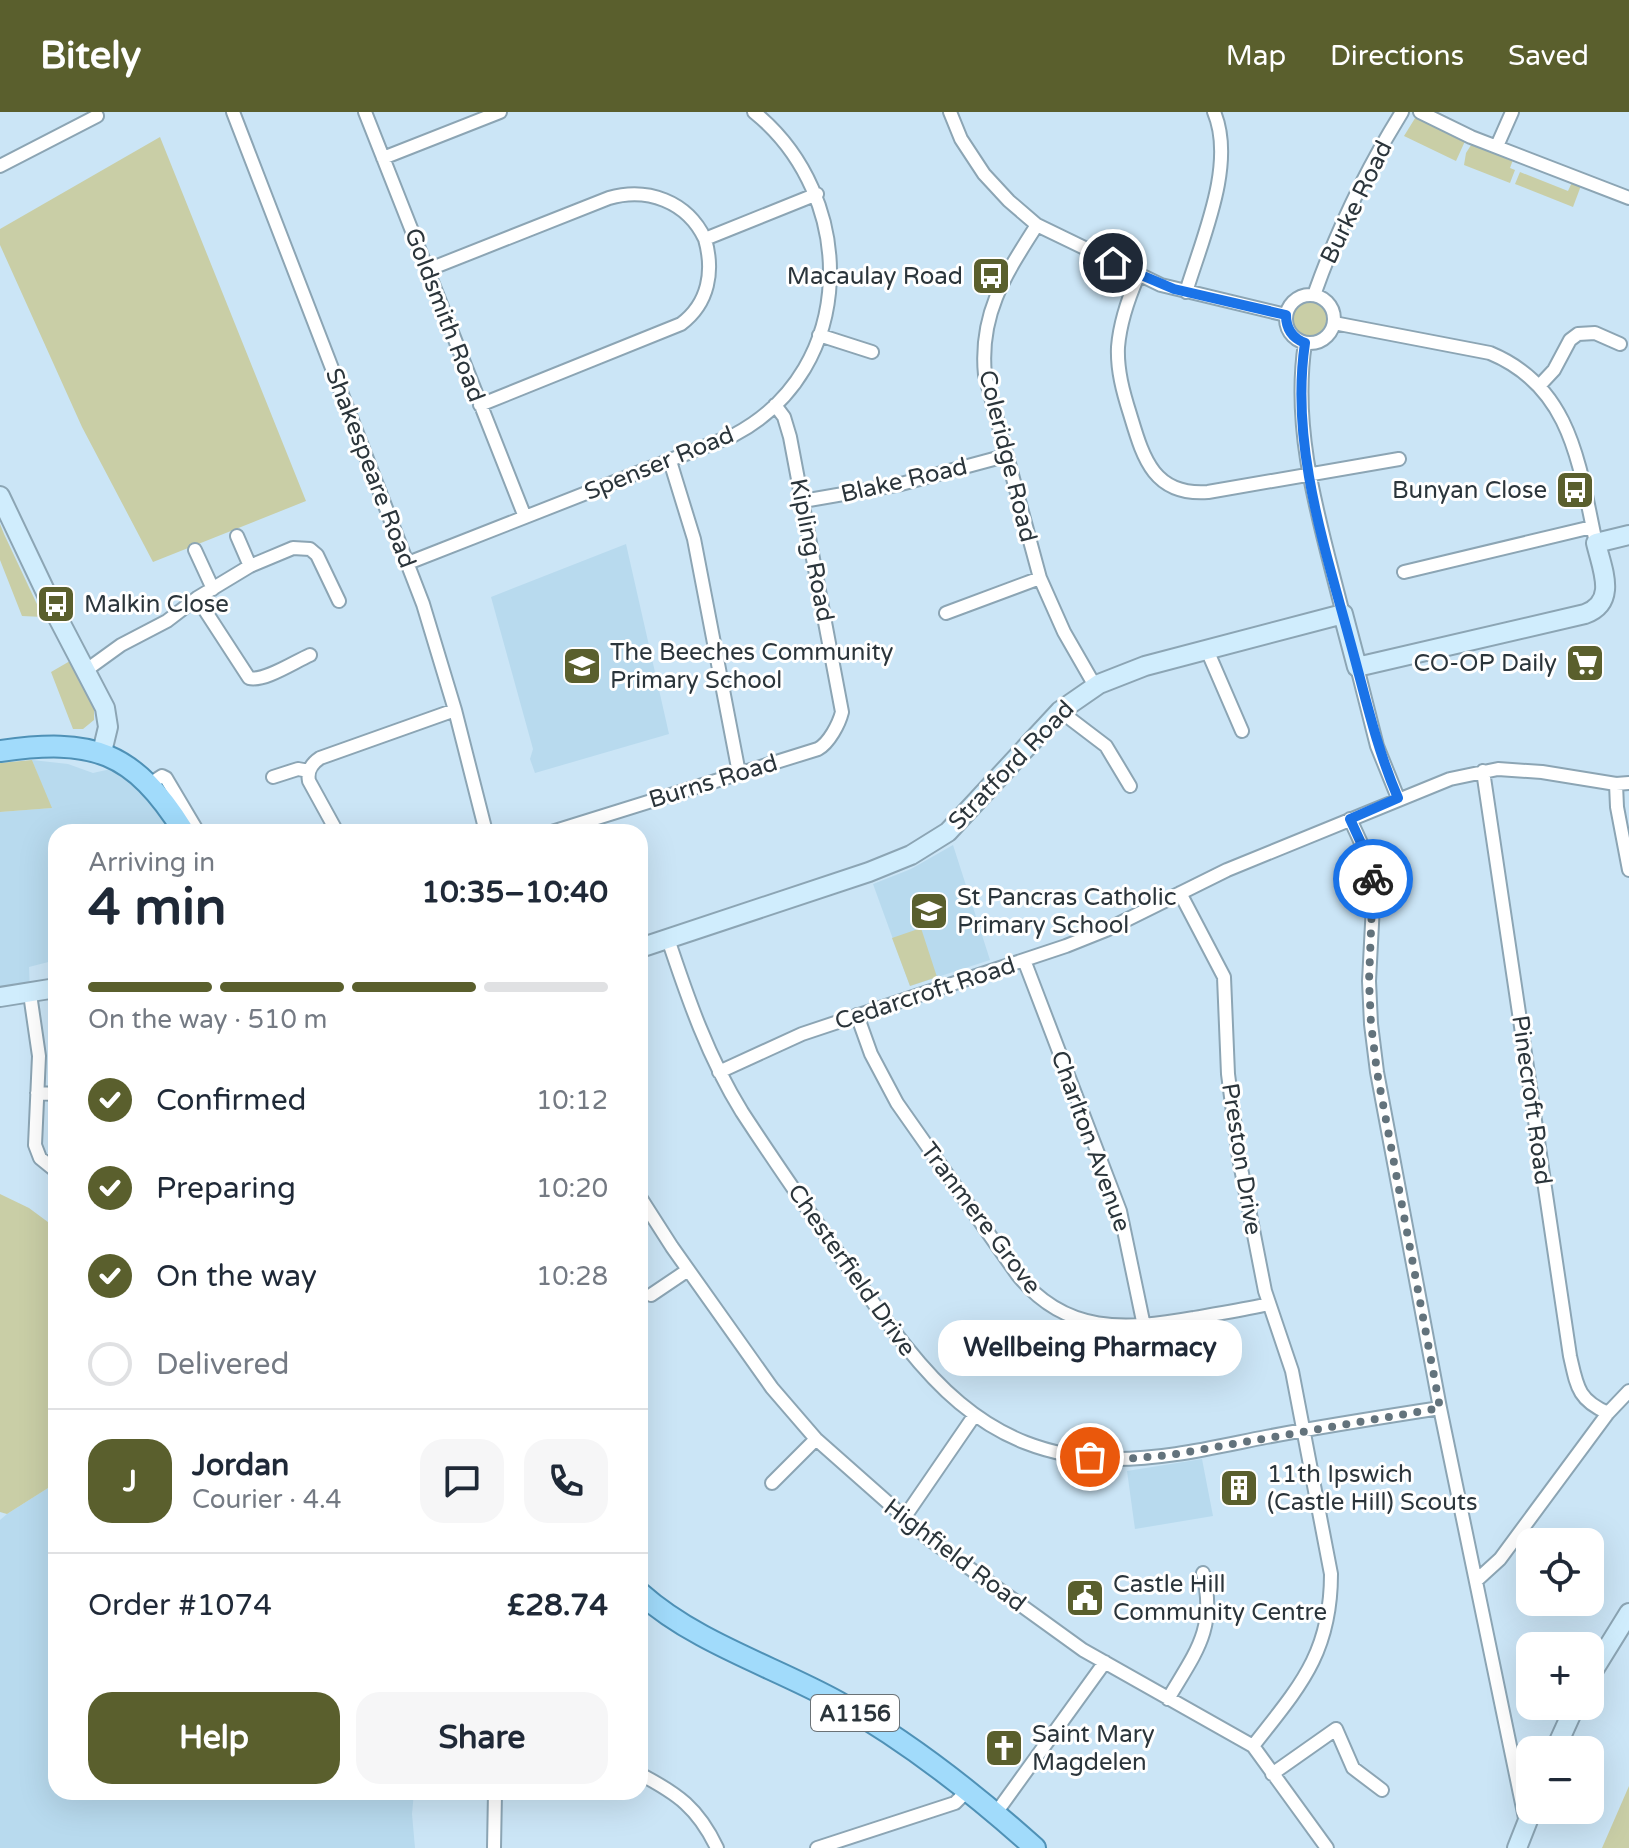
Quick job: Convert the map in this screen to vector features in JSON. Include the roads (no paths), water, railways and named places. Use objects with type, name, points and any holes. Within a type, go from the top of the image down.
[{"type":"main road","points":[[0,751],[65,746],[102,752],[148,785],[179,824]]},
{"type":"main road","name":"A1156","points":[[648,1599],[684,1625],[857,1713],[967,1791],[1035,1848]]},
{"type":"street","name":"Shakespeare Road","points":[[233,112],[408,563],[436,644],[484,824]]},
{"type":"street","name":"Goldsmith Road","points":[[365,112],[525,517]]},
{"type":"street","points":[[383,158],[500,112]]},
{"type":"street","name":"Spenser Road","points":[[408,563],[734,435],[752,425],[775,405],[802,371],[819,335],[827,303],[831,260],[828,231],[817,194],[791,150],[754,112]]},
{"type":"street","points":[[950,112],[961,139],[984,174],[1037,225],[1138,276],[1186,292],[1286,315]]},
{"type":"street","points":[[1186,292],[1221,169],[1222,140],[1214,112]]},
{"type":"street","name":"Burke Road","points":[[1314,295],[1344,216],[1402,112]]},
{"type":"street","points":[[1420,112],[1447,127],[1629,198]]},
{"type":"street","points":[[1497,146],[1512,112]]},
{"type":"street","points":[[0,166],[97,116]]},
{"type":"street","points":[[427,270],[609,198],[628,194],[648,194],[674,204],[690,216],[705,239],[709,265],[707,288],[702,301],[687,320],[480,405]]},
{"type":"street","points":[[705,239],[817,194]]},
{"type":"street","name":"Coleridge Road","points":[[1037,225],[995,296],[986,327],[985,375],[1040,578],[1064,632],[1095,686]]},
{"type":"street","points":[[1138,276],[1123,319],[1118,348],[1119,368],[1139,445],[1156,474],[1174,488],[1200,492],[1399,459]]},
{"type":"street","points":[[1314,295],[1330,305],[1334,323],[1324,339],[1305,343],[1288,330],[1286,315],[1299,297],[1314,295]]},
{"type":"street","points":[[1334,323],[1490,353],[1511,363],[1540,385],[1555,404],[1568,430],[1606,585],[1602,604],[1585,614],[1357,667]]},
{"type":"street","points":[[1540,385],[1554,370],[1570,340],[1578,334],[1595,333],[1620,344]]},
{"type":"street","points":[[819,335],[872,352]]},
{"type":"street","points":[[1305,343],[1301,413],[1309,474],[1377,746],[1398,798]]},
{"type":"street","name":"Kipling Road","points":[[775,405],[789,429],[842,713],[826,742]]},
{"type":"street","name":"Blake Road","points":[[803,501],[901,484],[1005,456]]},
{"type":"street","points":[[670,461],[694,539],[739,773]]},
{"type":"street","points":[[0,496],[108,715],[102,752]]},
{"type":"street","points":[[1404,572],[1594,535],[1629,535]]},
{"type":"street","points":[[237,536],[250,566]]},
{"type":"street","points":[[85,671],[121,645],[175,615],[250,566],[293,548],[310,549],[321,560],[339,601]]},
{"type":"street","points":[[195,550],[213,589]]},
{"type":"street","points":[[946,613],[1040,578]]},
{"type":"street","points":[[197,598],[249,678],[263,678],[310,655]]},
{"type":"street","name":"Stratford Road","points":[[648,945],[887,866],[932,844],[964,816],[1060,711],[1095,686],[1145,666],[1343,614]]},
{"type":"street","points":[[1207,650],[1242,731]]},
{"type":"street","points":[[332,824],[310,784],[309,771],[320,758],[455,710]]},
{"type":"street","points":[[1060,711],[1106,746],[1130,786]]},
{"type":"street","name":"Burns Road","points":[[577,824],[818,749],[826,742]]},
{"type":"street","points":[[273,777],[298,769],[309,771]]},
{"type":"street","name":"Cedarcroft Road","points":[[719,1072],[802,1034],[1106,930],[1180,893],[1398,798],[1450,779],[1498,769],[1622,783]]},
{"type":"street","name":"Pinecroft Road","points":[[1483,771],[1570,1356],[1581,1396],[1608,1413]]},
{"type":"street","points":[[148,785],[162,776],[166,778],[193,824]]},
{"type":"street","points":[[1622,783],[1617,807],[1629,870]]},
{"type":"street","points":[[1350,819],[1372,871],[1374,886],[1369,981],[1377,1072],[1440,1408],[1510,1751],[1516,1765]]},
{"type":"street","name":"Preston Drive","points":[[1180,893],[1224,977],[1226,1053],[1235,1132],[1268,1304],[1289,1359],[1331,1574],[1331,1603],[1326,1632],[1316,1659],[1305,1679],[1253,1746]]},
{"type":"street","name":"Chesterfield Drive","points":[[668,939],[692,1010],[719,1072],[755,1133],[907,1350],[941,1388],[974,1416],[1034,1446],[1109,1459],[1170,1455],[1440,1408]]},
{"type":"street","name":"Charlton Avenue","points":[[1024,960],[1120,1211],[1144,1326]]},
{"type":"street","points":[[0,997],[48,990]]},
{"type":"street","points":[[30,994],[38,1043],[35,1145],[40,1158],[48,1164]]},
{"type":"street","name":"Tranmere Grove","points":[[857,1015],[871,1054],[897,1103],[1024,1283],[1049,1304],[1075,1317],[1113,1326],[1144,1326],[1268,1304]]},
{"type":"street","points":[[37,1093],[48,1094]]},
{"type":"street","name":"Highfield Road","points":[[648,1209],[772,1388],[816,1439],[904,1518],[1058,1632],[1253,1746],[1327,1848]]},
{"type":"street","points":[[651,1295],[688,1270]]},
{"type":"street","points":[[1477,1580],[1500,1559],[1608,1413],[1629,1391]]},
{"type":"street","points":[[904,1518],[974,1416]]},
{"type":"street","points":[[772,1483],[816,1439]]},
{"type":"street","points":[[1168,1699],[1206,1630],[1207,1588],[1203,1573]]},
{"type":"street","points":[[1604,1653],[1629,1613]]},
{"type":"street","points":[[996,1813],[1105,1662]]},
{"type":"street","points":[[1272,1774],[1336,1729],[1353,1768],[1382,1790]]},
{"type":"street","points":[[648,1778],[670,1790],[697,1813],[717,1848]]},
{"type":"street","points":[[817,1848],[955,1803],[967,1791]]},
{"type":"street","points":[[494,1848],[495,1800]]},
{"type":"street","points":[[1517,1848],[1526,1824]]},
{"type":"place","name":"Macaulay Road","points":[[991,276]]},
{"type":"place","name":"Bunyan Close","points":[[1575,490]]},
{"type":"place","name":"Malkin Close","points":[[56,604]]},
{"type":"place","name":"CO-OP Daily","points":[[1585,663]]},
{"type":"place","name":"The Beeches Community Primary School","points":[[582,666]]},
{"type":"place","name":"St Pancras Catholic Primary School","points":[[929,911]]},
{"type":"place","name":"Wellbeing Pharmacy","points":[[1090,1457]]},
{"type":"place","name":"11th Ipswich (Castle Hill) Scouts","points":[[1239,1488]]},
{"type":"place","name":"Castle Hill Community Centre","points":[[1085,1598]]},
{"type":"place","name":"Saint Mary Magdelen","points":[[1004,1748]]}]
